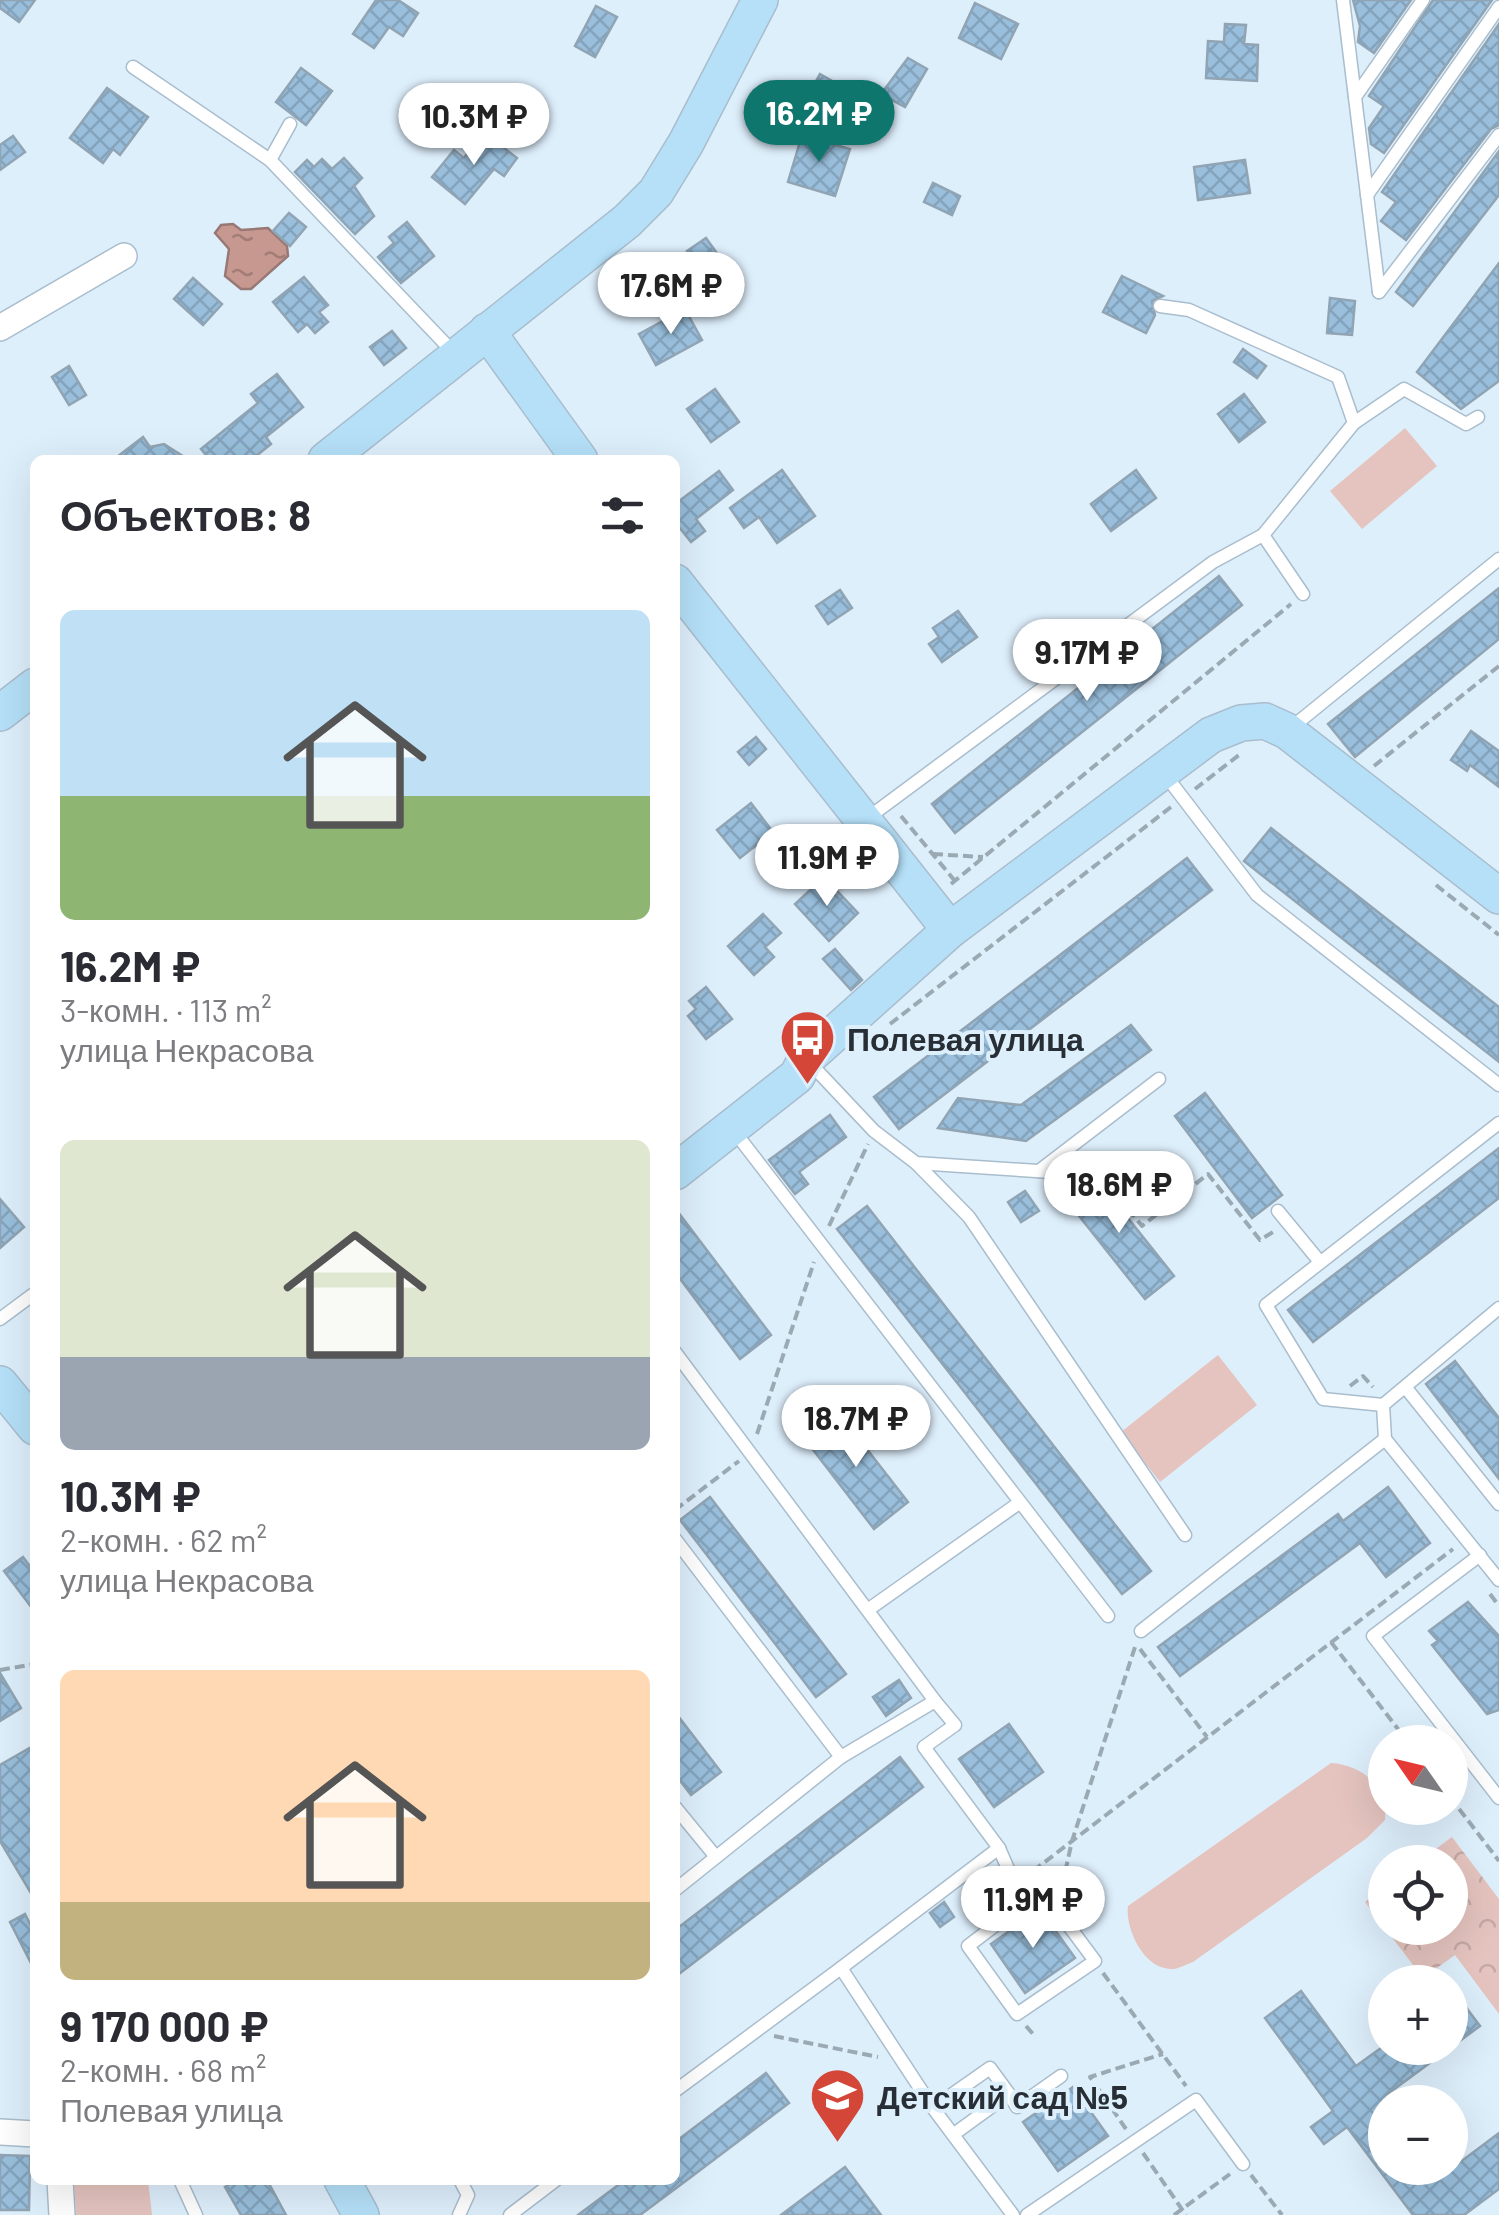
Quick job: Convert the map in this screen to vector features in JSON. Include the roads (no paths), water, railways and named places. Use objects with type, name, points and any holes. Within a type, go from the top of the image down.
[{"type":"street","points":[[332,455],[627,221],[656,192],[760,0]]},
{"type":"street","points":[[10,324],[124,256]]},
{"type":"street","points":[[488,331],[576,455]]},
{"type":"street","points":[[680,588],[876,811],[944,905]]},
{"type":"street","points":[[0,713],[30,690]]},
{"type":"street","points":[[680,1168],[798,1076],[806,1059],[944,905],[1211,736],[1241,723],[1266,721],[1286,731],[1499,896]]},
{"type":"street","points":[[1,1387],[30,1421]]},
{"type":"street","points":[[0,2132],[30,2134]]},
{"type":"street","points":[[60,2185],[62,2215]]},
{"type":"street","points":[[345,2185],[361,2215]]},
{"type":"lane","points":[[1343,0],[1379,292],[1499,135]]},
{"type":"lane","points":[[1355,97],[1422,0]]},
{"type":"lane","points":[[1367,195],[1499,7]]},
{"type":"lane","points":[[133,67],[270,160],[456,354]]},
{"type":"lane","points":[[270,160],[290,124]]},
{"type":"lane","points":[[1160,306],[1189,310],[1338,377],[1354,423]]},
{"type":"lane","points":[[876,811],[1213,562],[1263,535],[1354,423],[1404,389],[1466,424],[1478,417]]},
{"type":"lane","points":[[1263,535],[1303,594]]},
{"type":"lane","points":[[1286,731],[1499,559]]},
{"type":"lane","points":[[1162,770],[1257,895],[1499,1085]]},
{"type":"lane","points":[[806,1059],[874,1131],[916,1164],[969,1217],[1185,1536]]},
{"type":"lane","points":[[1039,1171],[1159,1079]]},
{"type":"lane","points":[[1499,1123],[1266,1305],[1323,1399],[1385,1403],[1499,1308]]},
{"type":"lane","points":[[732,1128],[1108,1616]]},
{"type":"lane","points":[[916,1164],[1082,1174]]},
{"type":"lane","points":[[1278,1211],[1320,1262]]},
{"type":"lane","points":[[0,1319],[30,1298]]},
{"type":"lane","points":[[680,1359],[955,1725],[924,1748],[1000,1848],[1023,1904]]},
{"type":"lane","points":[[1406,1388],[1499,1504]]},
{"type":"lane","points":[[1385,1403],[1384,1439],[1499,1580]]},
{"type":"lane","points":[[1141,1631],[1384,1439]]},
{"type":"lane","points":[[868,1609],[1019,1503]]},
{"type":"lane","points":[[680,1546],[841,1757]]},
{"type":"lane","points":[[1480,1555],[1373,1636],[1499,1798]]},
{"type":"lane","points":[[680,1886],[841,1757],[936,1701]]},
{"type":"lane","points":[[680,1813],[716,1857]]},
{"type":"lane","points":[[680,2087],[1000,1848]]},
{"type":"lane","points":[[1043,1892],[1094,1961],[1017,2014],[968,1946],[1023,1904],[1043,1892]]},
{"type":"lane","points":[[841,1968],[933,2108],[1013,2215]]},
{"type":"lane","points":[[933,2108],[990,2068],[1017,2107],[1062,2076]]},
{"type":"lane","points":[[954,2134],[1009,2094]]},
{"type":"lane","points":[[1027,2215],[1196,2100],[1243,2164]]},
{"type":"lane","points":[[182,2185],[196,2215]]},
{"type":"lane","points":[[460,2215],[468,2194],[463,2185]]},
{"type":"lane","points":[[510,2215],[549,2185]]},
{"type":"water","points":[[233,224],[241,230],[268,228],[287,246],[288,256],[251,289],[241,289],[225,276],[229,249],[215,233],[221,225]]},
{"type":"place","name":"Полевая улица","points":[[808,1087]]},
{"type":"place","name":"Детский сад №5","points":[[838,2145]]}]
